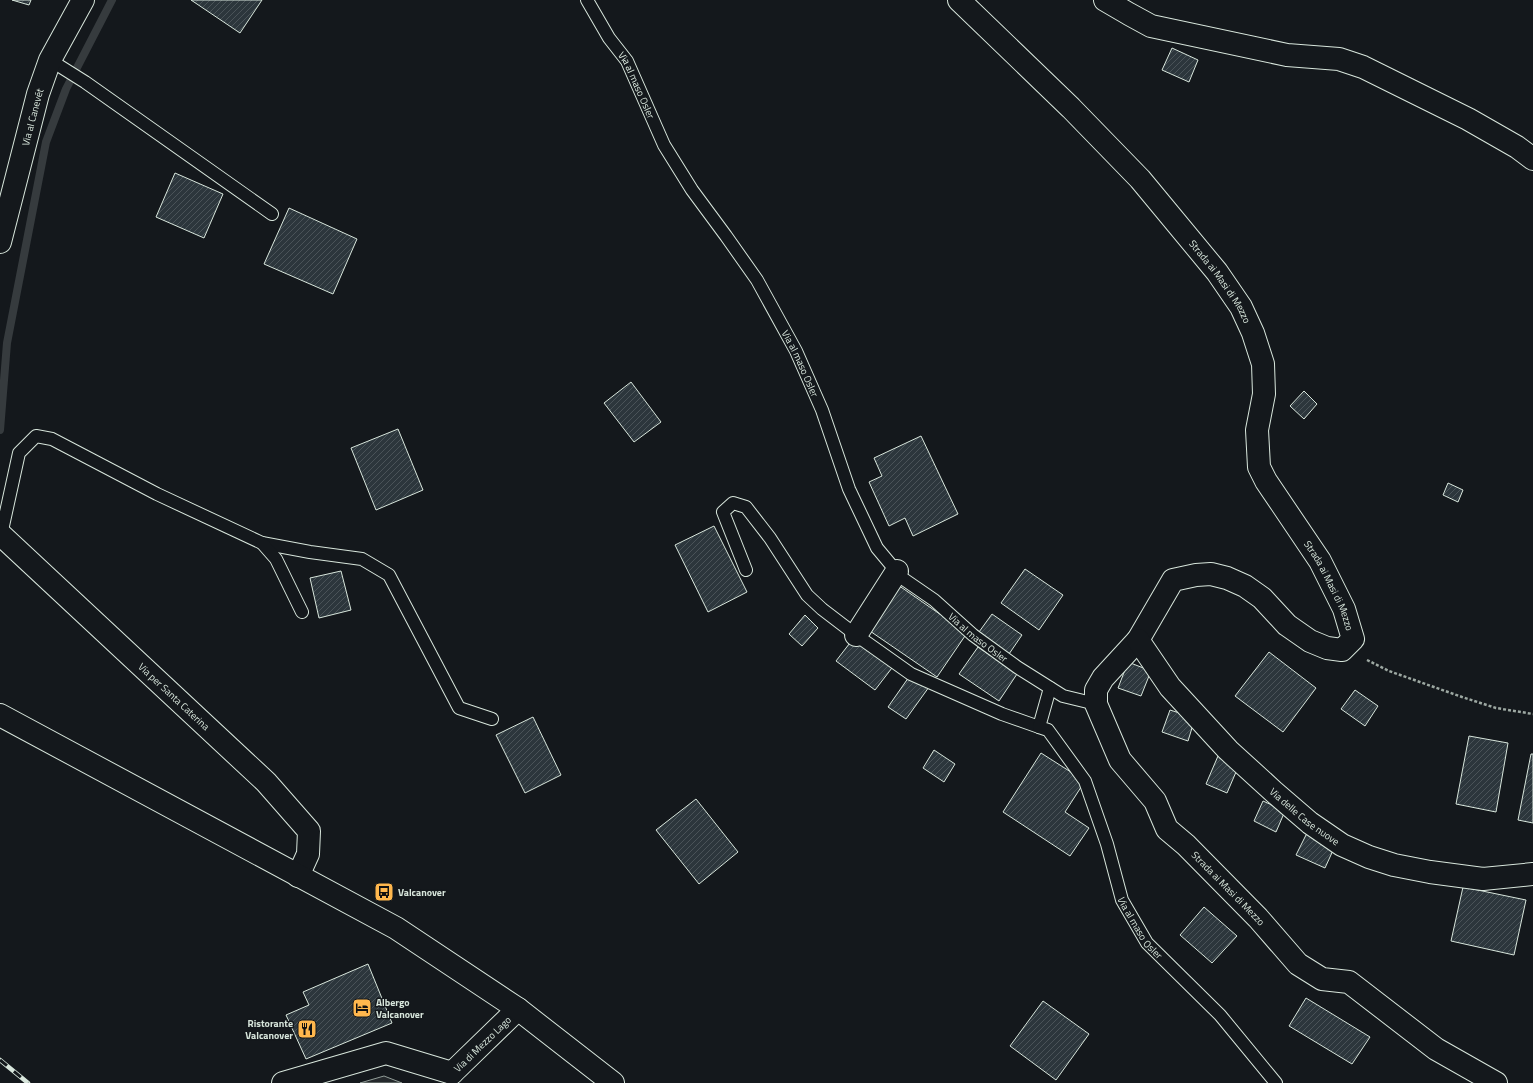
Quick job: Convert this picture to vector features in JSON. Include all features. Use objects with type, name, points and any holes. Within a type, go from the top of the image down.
[{"type":"street","name":"Via al Canevét","points":[[0,242],[38,94],[57,65],[83,0]]},
{"type":"street","name":"Strada ai Masi di Mezzo","points":[[959,0],[1071,108],[1140,179],[1217,272],[1241,307],[1253,333],[1263,364],[1264,394],[1257,430],[1259,467],[1266,481],[1320,561],[1344,609],[1353,640],[1342,650],[1327,648],[1310,641],[1287,625],[1262,598],[1245,586],[1227,578],[1212,574],[1196,575],[1173,580],[1138,640],[1103,678],[1096,690],[1096,704],[1120,760],[1155,801],[1167,829],[1186,845],[1258,918],[1298,964],[1322,979],[1349,982],[1436,1049],[1496,1083]]},
{"type":"street","points":[[1105,0],[1151,26],[1158,28],[1287,55],[1339,59],[1363,67],[1468,119],[1518,147],[1533,159]]},
{"type":"street","name":"Via per Santa Caterina","points":[[1,535],[266,782],[309,831],[308,854],[298,876]]},
{"type":"street","points":[[856,634],[897,571]]},
{"type":"street","name":"Via delle Case nuove","points":[[1138,640],[1170,687],[1228,750],[1310,823],[1342,845],[1369,857],[1394,865],[1430,872],[1483,879],[1533,874]]},
{"type":"street","points":[[5,718],[396,928],[518,1009],[614,1083]]},
{"type":"street","name":"Via di Mezzo Lago","points":[[283,1083],[386,1053],[456,1078],[518,1009]]},
{"type":"lane","name":"Via al maso Osler","points":[[587,0],[609,38],[627,61],[664,145],[692,190],[757,280],[796,351],[822,410],[849,489],[877,548],[902,578],[934,600],[973,635],[1017,667],[1063,696],[1096,704]]},
{"type":"lane","points":[[57,65],[86,82],[272,214]]},
{"type":"lane","points":[[1,535],[18,453],[36,436],[52,439],[157,494],[262,543],[310,552],[362,559],[389,575],[459,708],[492,719]]},
{"type":"lane","name":"Via al maso Osler","points":[[746,570],[723,512],[733,503],[746,507],[770,538],[807,595],[822,609],[911,674],[1002,714],[1048,730],[1085,781],[1107,844],[1122,900],[1147,943],[1220,1015],[1276,1083]]},
{"type":"lane","points":[[262,543],[276,559],[302,612]]},
{"type":"lane","points":[[1039,727],[1050,688]]},
{"type":"path","points":[[1353,640],[1368,661],[1389,670],[1496,708],[1533,714]]},
{"type":"shaded area","points":[[384,1076],[402,1083],[360,1083]]},
{"type":"building","points":[[12,0],[31,0],[29,5]]},
{"type":"building","points":[[191,0],[262,0],[240,33]]},
{"type":"building","points":[[1172,48],[1198,60],[1189,82],[1162,70]]},
{"type":"building","points":[[175,173],[223,194],[204,238],[156,217]]},
{"type":"building","points":[[289,208],[357,239],[333,294],[264,264]]},
{"type":"building","points":[[631,382],[661,422],[634,442],[604,403]]},
{"type":"building","points":[[1304,391],[1317,404],[1304,419],[1290,406]]},
{"type":"building","points":[[398,429],[423,490],[376,510],[351,448]]},
{"type":"building","points":[[921,436],[958,514],[913,536],[905,518],[889,526],[869,482],[882,476],[874,458]]},
{"type":"building","points":[[1448,483],[1463,490],[1458,502],[1443,495]]},
{"type":"building","points":[[714,526],[747,592],[708,612],[675,545]]},
{"type":"building","points":[[1025,569],[1063,595],[1039,630],[1001,603]]},
{"type":"building","points":[[341,571],[351,610],[319,618],[310,578]]},
{"type":"building","points":[[898,585],[967,633],[937,677],[867,629]]},
{"type":"building","points":[[992,614],[1022,635],[1009,654],[979,632]]},
{"type":"building","points":[[805,615],[818,628],[802,646],[789,634]]},
{"type":"building","points":[[856,635],[895,664],[875,690],[836,661]]},
{"type":"building","points":[[978,647],[1017,674],[999,701],[959,674]]},
{"type":"building","points":[[1269,652],[1316,688],[1283,732],[1235,696]]},
{"type":"building","points":[[1128,662],[1151,671],[1141,696],[1118,688]]},
{"type":"building","points":[[911,674],[929,687],[906,719],[888,707]]},
{"type":"building","points":[[1355,690],[1378,706],[1365,726],[1341,709]]},
{"type":"building","points":[[1170,710],[1195,718],[1188,741],[1162,732]]},
{"type":"building","points":[[533,717],[561,775],[525,793],[496,735]]},
{"type":"building","points":[[1469,736],[1508,743],[1496,812],[1456,804]]},
{"type":"building","points":[[934,750],[955,764],[944,782],[923,768]]},
{"type":"building","points":[[1041,753],[1085,781],[1065,812],[1089,828],[1070,856],[1003,812]]},
{"type":"building","points":[[1531,754],[1533,754],[1533,823],[1518,820]]},
{"type":"building","points":[[1218,756],[1239,765],[1227,793],[1206,784]]},
{"type":"building","points":[[696,799],[738,852],[699,884],[656,830]]},
{"type":"building","points":[[1263,801],[1285,811],[1276,832],[1254,821]]},
{"type":"building","points":[[1307,833],[1335,846],[1325,868],[1296,855]]},
{"type":"building","points":[[1463,887],[1526,900],[1514,955],[1451,941]]},
{"type":"building","points":[[1204,907],[1237,936],[1212,963],[1180,935]]},
{"type":"building","points":[[368,964],[392,1023],[306,1059],[286,1015],[309,1005],[303,992]]},
{"type":"building","points":[[1306,998],[1370,1037],[1352,1064],[1289,1026]]},
{"type":"building","points":[[1043,1001],[1089,1034],[1056,1080],[1010,1046]]},
{"type":"waterway","points":[[0,430],[7,343],[46,142],[66,89],[112,0]]},
{"type":"railway","points":[[0,1060],[28,1083]]},
{"type":"place","name":"Valcanover","points":[[384,892]]},
{"type":"place","name":"Albergo Valcanover","points":[[362,1008]]},
{"type":"place","name":"Ristorante Valcanover","points":[[307,1029]]}]
